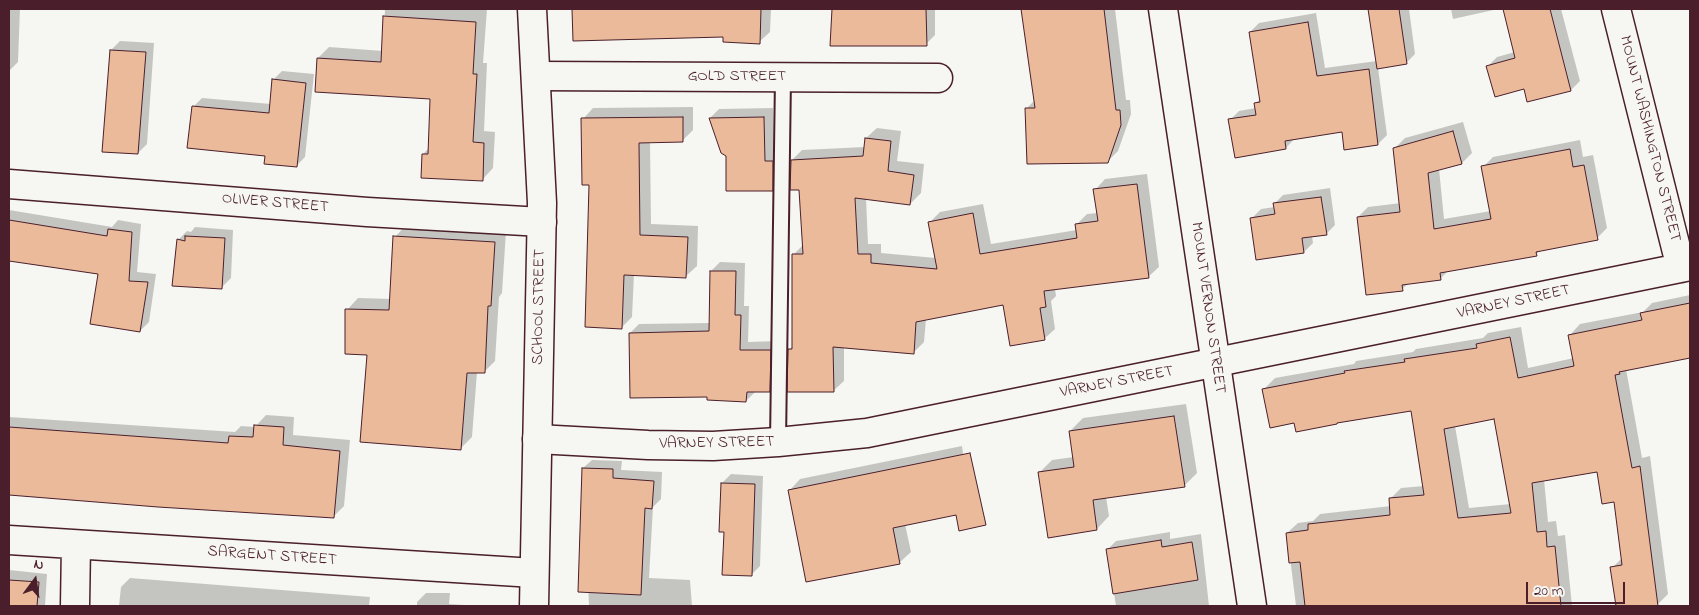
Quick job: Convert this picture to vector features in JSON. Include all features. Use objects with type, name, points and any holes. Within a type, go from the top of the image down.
[{"type":"street","name":"SCHOOL STREET","points":[[532,9],[542,222],[534,606]]},
{"type":"street","name":"MOUNT VERNON STREET","points":[[1163,9],[1252,606]]},
{"type":"street","name":"MOUNT WASHINGTON STREET","points":[[1616,9],[1686,267]]},
{"type":"street","name":"GOLD STREET","points":[[536,76],[938,78]]},
{"type":"street","name":"OLIVER STREET","points":[[9,184],[367,212],[542,222]]},
{"type":"street","name":"VARNEY STREET","points":[[537,439],[648,445],[713,446],[867,433],[1216,364],[1686,267]]},
{"type":"street","name":"SARGENT STREET","points":[[9,540],[534,573]]},
{"type":"street","points":[[75,606],[76,545]]},
{"type":"lane","points":[[778,442],[783,77]]},
{"type":"building","points":[[572,9],[761,9],[760,44],[723,42],[723,37],[573,41]]},
{"type":"building","points":[[832,9],[926,9],[927,46],[830,46]]},
{"type":"building","points":[[1021,9],[1104,9],[1116,110],[1120,110],[1121,125],[1108,163],[1027,164],[1025,108],[1035,108]]},
{"type":"building","points":[[1368,9],[1399,9],[1407,64],[1377,69]]},
{"type":"building","points":[[1503,9],[1550,9],[1571,91],[1527,102],[1524,89],[1495,97],[1486,66],[1515,58]]},
{"type":"building","points":[[383,16],[476,22],[473,74],[477,74],[473,142],[484,143],[483,181],[421,178],[422,154],[428,154],[430,99],[315,92],[317,58],[381,62]]},
{"type":"building","points":[[1308,22],[1317,76],[1369,69],[1378,145],[1344,150],[1342,132],[1285,141],[1286,149],[1235,158],[1228,119],[1256,115],[1254,103],[1260,102],[1249,32]]},
{"type":"building","points":[[110,50],[146,52],[138,154],[102,152]]},
{"type":"building","points":[[272,79],[306,83],[297,167],[264,164],[265,156],[187,148],[192,106],[269,113]]},
{"type":"building","points":[[683,117],[683,142],[639,143],[640,235],[688,237],[686,278],[624,275],[622,329],[585,327],[589,185],[582,185],[581,118]]},
{"type":"building","points":[[764,117],[765,161],[773,161],[773,191],[726,191],[726,156],[721,153],[709,118]]},
{"type":"building","points":[[1453,131],[1462,164],[1428,173],[1434,229],[1491,219],[1481,166],[1570,149],[1573,167],[1584,165],[1598,240],[1536,252],[1537,256],[1440,273],[1441,280],[1402,285],[1403,291],[1366,295],[1357,217],[1400,212],[1393,148]]},
{"type":"building","points":[[865,138],[891,141],[888,171],[914,175],[910,205],[855,198],[858,254],[871,254],[871,263],[937,269],[928,222],[973,213],[980,254],[1077,238],[1075,224],[1098,221],[1093,189],[1137,184],[1149,278],[1044,291],[1046,307],[1040,308],[1045,340],[1010,346],[1003,305],[916,322],[914,354],[833,347],[834,392],[787,392],[788,349],[792,349],[792,254],[803,254],[799,190],[790,190],[791,160],[863,156]]},
{"type":"building","points":[[1321,197],[1327,235],[1302,238],[1304,253],[1256,260],[1250,218],[1275,214],[1273,203]]},
{"type":"building","points":[[9,220],[107,236],[108,229],[132,232],[129,281],[148,282],[140,332],[90,324],[98,274],[9,261]]},
{"type":"building","points":[[185,236],[225,238],[222,289],[172,286],[177,239],[185,241]]},
{"type":"building","points":[[393,236],[495,242],[491,306],[488,306],[485,373],[467,373],[461,450],[360,442],[367,355],[345,354],[345,309],[389,310]]},
{"type":"building","points":[[710,271],[736,271],[735,315],[741,315],[740,350],[771,350],[770,392],[747,392],[746,402],[707,400],[707,397],[630,398],[629,333],[709,331]]},
{"type":"building","points":[[1690,303],[1690,358],[1619,372],[1620,374],[1615,375],[1632,468],[1640,466],[1658,606],[1616,606],[1610,567],[1622,565],[1614,502],[1602,504],[1597,472],[1532,483],[1537,532],[1546,531],[1547,547],[1555,546],[1561,606],[1305,606],[1300,562],[1289,563],[1286,533],[1308,530],[1308,524],[1390,515],[1389,498],[1424,495],[1411,411],[1296,432],[1294,423],[1270,428],[1262,389],[1345,373],[1344,371],[1405,362],[1404,359],[1477,348],[1476,344],[1510,337],[1518,378],[1574,366],[1568,335],[1642,320],[1640,313]],"holes":[[[1494,419],[1511,513],[1458,518],[1444,429]]]},
{"type":"building","points":[[1174,416],[1185,487],[1093,500],[1097,530],[1048,538],[1038,472],[1074,467],[1069,431]]},
{"type":"building","points":[[254,425],[284,427],[283,445],[340,451],[334,518],[9,495],[9,427],[228,443],[229,436],[253,437]]},
{"type":"building","points":[[970,453],[986,525],[959,531],[956,515],[893,528],[900,564],[806,582],[788,490]]},
{"type":"building","points":[[582,468],[613,469],[613,478],[654,481],[652,509],[645,508],[641,595],[578,592]]},
{"type":"building","points":[[721,483],[755,484],[752,576],[722,575],[724,532],[719,532]]},
{"type":"building","points":[[1161,540],[1162,547],[1192,542],[1198,580],[1113,594],[1106,549]]},
{"type":"building","points":[[9,580],[39,582],[37,606],[9,606]]}]
